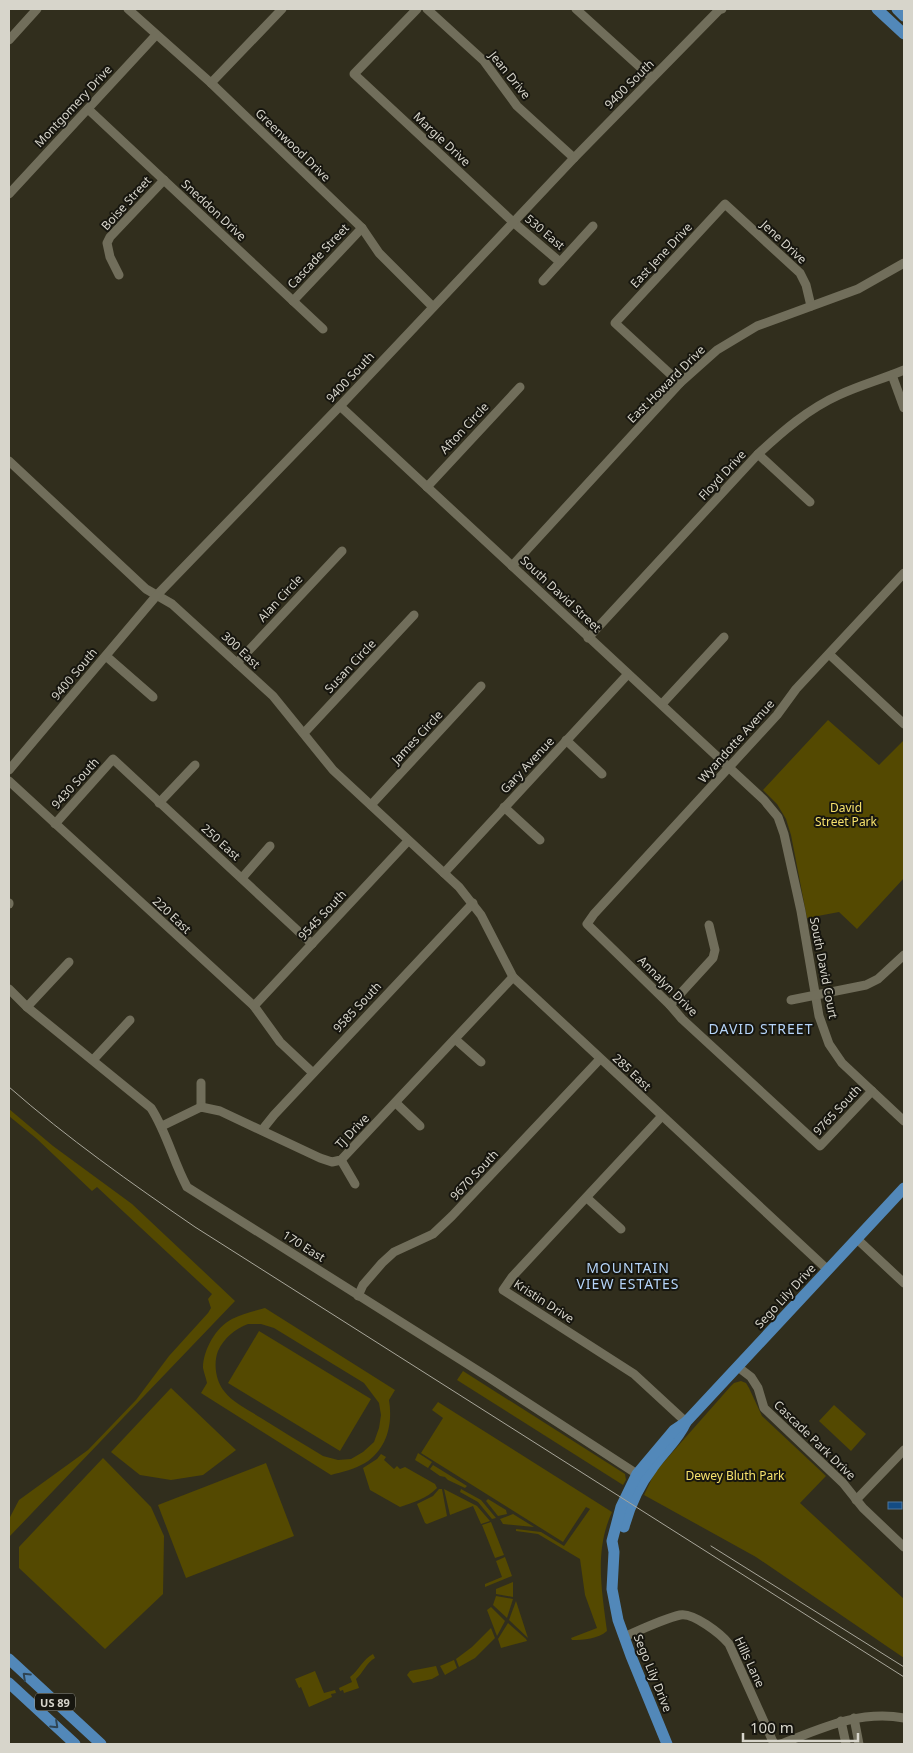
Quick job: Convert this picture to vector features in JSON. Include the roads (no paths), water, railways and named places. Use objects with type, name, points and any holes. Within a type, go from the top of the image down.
[{"type":"main road","points":[[876,9],[904,34]]},
{"type":"main road","points":[[897,9],[904,16]]},
{"type":"main road","name":"Sego Lily Drive","points":[[667,1744],[624,1637],[612,1589],[614,1552],[612,1541],[621,1508],[636,1474],[674,1430],[686,1422],[904,1188]]},
{"type":"main road","name":"Sego Lily Drive","points":[[614,1552],[620,1542],[628,1511],[639,1488],[654,1465],[680,1435],[686,1422]]},
{"type":"main road","name":"US 89","points":[[9,1659],[101,1744]]},
{"type":"main road","name":"US 89","points":[[9,1683],[75,1744]]},
{"type":"street","points":[[9,40],[37,9]]},
{"type":"street","name":"Greenwood Drive","points":[[128,9],[211,83],[362,228],[379,253],[433,307]]},
{"type":"street","name":"Margie Drive","points":[[417,9],[354,74],[513,222]]},
{"type":"street","name":"Jean Drive","points":[[426,9],[484,61],[517,106],[574,158]]},
{"type":"street","points":[[576,9],[652,78]]},
{"type":"street","name":"9400 South","points":[[9,770],[157,596],[340,406],[574,158],[720,9]]},
{"type":"street","points":[[211,83],[278,10]]},
{"type":"street","name":"Montgomery Drive","points":[[9,194],[156,35]]},
{"type":"street","name":"Sneddon Drive","points":[[88,109],[323,329]]},
{"type":"street","name":"Boise Street","points":[[119,274],[110,257],[107,243],[110,237],[164,180]]},
{"type":"street","name":"Jene Drive","points":[[725,204],[800,273],[806,285],[812,306]]},
{"type":"street","name":"East Jene Drive","points":[[680,383],[615,322],[725,204]]},
{"type":"street","name":"530 East","points":[[513,222],[560,262]]},
{"type":"street","points":[[543,281],[593,226]]},
{"type":"street","name":"Cascade Street","points":[[293,301],[362,228]]},
{"type":"street","name":"East Howard Drive","points":[[512,566],[680,383],[717,350],[738,336],[771,320],[858,289],[904,262]]},
{"type":"street","name":"Floyd Drive","points":[[588,638],[758,454],[796,420],[818,406],[861,385],[904,370]]},
{"type":"street","points":[[892,375],[904,408]]},
{"type":"street","name":"Afton Circle","points":[[427,487],[520,387]]},
{"type":"street","name":"South David Street","points":[[340,406],[764,800]]},
{"type":"street","points":[[758,454],[810,502]]},
{"type":"street","name":"300 East","points":[[9,461],[146,589],[172,604],[273,696],[333,770],[444,873]]},
{"type":"street","name":"Alan Circle","points":[[237,663],[342,551]]},
{"type":"street","name":"Wyandotte Avenue","points":[[586,924],[777,715],[796,689],[903,578]]},
{"type":"street","name":"Susan Circle","points":[[304,734],[414,615]]},
{"type":"street","points":[[662,704],[724,637]]},
{"type":"street","points":[[829,654],[904,724]]},
{"type":"street","points":[[106,656],[153,697]]},
{"type":"street","name":"Gary Avenue","points":[[444,873],[628,674]]},
{"type":"street","name":"James Circle","points":[[371,806],[481,686]]},
{"type":"street","points":[[566,740],[602,774]]},
{"type":"street","name":"250 East","points":[[113,760],[312,944]]},
{"type":"street","name":"9430 South","points":[[55,824],[113,760]]},
{"type":"street","points":[[159,803],[195,765]]},
{"type":"street","name":"220 East","points":[[9,780],[254,1006],[280,1042],[313,1073]]},
{"type":"street","name":"South David Court","points":[[764,800],[778,817],[784,834],[822,1024],[835,1054],[872,1091]]},
{"type":"street","points":[[504,808],[540,840]]},
{"type":"street","name":"9545 South","points":[[254,1006],[408,841]]},
{"type":"street","points":[[242,878],[270,846]]},
{"type":"street","name":"285 East","points":[[444,873],[473,903],[481,915],[513,977],[828,1270]]},
{"type":"street","name":"9585 South","points":[[262,1130],[473,903]]},
{"type":"street","name":"Annalyn Drive","points":[[586,924],[670,1005],[682,1019],[820,1146]]},
{"type":"street","points":[[670,1005],[713,958],[715,950],[709,925]]},
{"type":"street","points":[[791,1000],[866,985],[878,979],[904,955]]},
{"type":"street","points":[[27,1007],[69,962]]},
{"type":"street","name":"Tj Drive","points":[[201,1107],[220,1111],[320,1158],[332,1162],[341,1160],[513,977]]},
{"type":"street","name":"170 East","points":[[9,989],[27,1007],[152,1108],[162,1126],[177,1167],[187,1187],[636,1474]]},
{"type":"street","points":[[93,1060],[130,1020]]},
{"type":"street","points":[[455,1039],[481,1062]]},
{"type":"street","name":"9670 South","points":[[358,1296],[363,1285],[394,1252],[434,1234],[600,1059]]},
{"type":"street","points":[[162,1126],[201,1107],[201,1083]]},
{"type":"street","points":[[872,1091],[904,1121]]},
{"type":"street","name":"9765 South","points":[[820,1146],[872,1091]]},
{"type":"street","points":[[396,1103],[420,1126]]},
{"type":"street","name":"Kristin Drive","points":[[662,1116],[512,1277],[503,1290],[634,1374],[686,1422]]},
{"type":"street","points":[[341,1160],[355,1184]]},
{"type":"street","points":[[587,1198],[621,1229]]},
{"type":"street","points":[[857,1239],[904,1283]]},
{"type":"street","name":"Cascade Park Drive","points":[[738,1367],[751,1377],[758,1388],[764,1408],[843,1483],[856,1500],[903,1544]]},
{"type":"street","points":[[856,1500],[904,1450]]},
{"type":"street","name":"Hills Lane","points":[[624,1637],[681,1614],[692,1617],[723,1636],[729,1644],[774,1744]]},
{"type":"street","points":[[781,1744],[841,1721],[854,1718],[883,1715],[904,1718]]},
{"type":"street","points":[[854,1718],[859,1744]]},
{"type":"street","points":[[841,1721],[846,1744]]},
{"type":"water","points":[[888,1502],[902,1502],[902,1509],[888,1509]]},
{"type":"tram line","points":[[9,1087],[76,1142],[195,1227],[904,1677]]},
{"type":"tram line","points":[[711,1546],[904,1667]]},
{"type":"district","name":"DAVID STREET","points":[[761,1028]]},
{"type":"district","name":"MOUNTAIN VIEW ESTATES","points":[[628,1276]]},
{"type":"park label","name":"David Street Park","points":[[846,814]]},
{"type":"park label","name":"Dewey Bluth Park","points":[[735,1475]]}]
